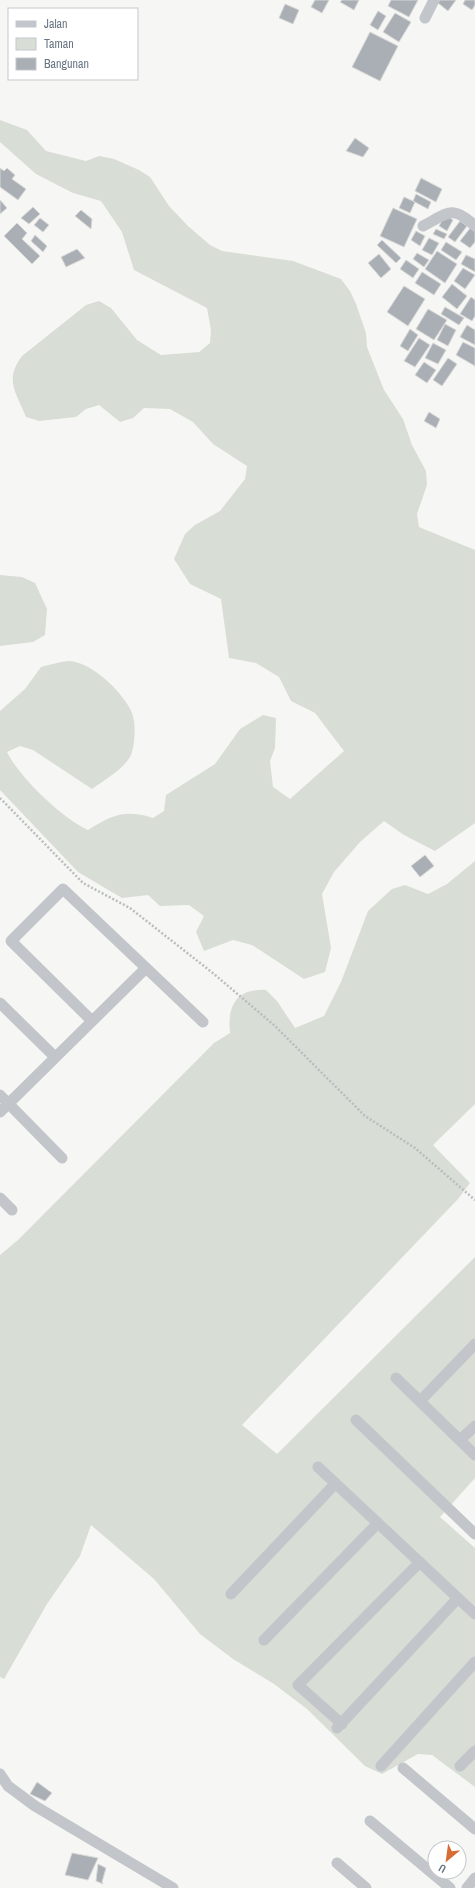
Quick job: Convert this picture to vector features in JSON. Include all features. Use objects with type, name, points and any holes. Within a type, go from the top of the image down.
[{"type":"street","points":[[425,18],[434,0]]},
{"type":"street","points":[[423,226],[450,212],[461,214],[475,226]]},
{"type":"street","points":[[92,1021],[11,941],[63,889],[203,1022]]},
{"type":"street","points":[[0,1112],[146,968]]},
{"type":"street","points":[[0,1003],[55,1057]]},
{"type":"street","points":[[0,1095],[62,1158]]},
{"type":"street","points":[[0,1198],[12,1210]]},
{"type":"street","points":[[420,1401],[475,1344]]},
{"type":"street","points":[[396,1378],[475,1455]]},
{"type":"street","points":[[356,1420],[475,1534]]},
{"type":"street","points":[[460,1440],[475,1426]]},
{"type":"street","points":[[318,1467],[475,1614]]},
{"type":"street","points":[[231,1594],[335,1484]]},
{"type":"street","points":[[264,1640],[378,1523]]},
{"type":"street","points":[[420,1562],[298,1685],[339,1726],[458,1598]]},
{"type":"street","points":[[381,1766],[475,1662]]},
{"type":"street","points":[[460,1766],[475,1751]]},
{"type":"street","points":[[403,1768],[475,1829]]},
{"type":"street","points":[[0,1774],[8,1786],[35,1806],[173,1888]]},
{"type":"street","points":[[370,1821],[450,1888]]},
{"type":"street","points":[[337,1863],[366,1888]]},
{"type":"street","points":[[467,1888],[475,1878]]},
{"type":"path","points":[[0,798],[83,883],[130,908],[214,974],[275,1026],[366,1116],[415,1148],[475,1200]]},
{"type":"green space","points":[[0,120],[27,130],[46,151],[86,161],[99,156],[114,159],[139,170],[150,177],[169,206],[188,226],[210,245],[222,251],[293,261],[341,279],[350,291],[356,304],[366,333],[367,347],[384,390],[403,419],[412,445],[426,471],[427,485],[417,514],[419,527],[475,550],[475,823],[435,851],[404,835],[384,821],[360,842],[334,872],[322,894],[331,948],[325,972],[304,979],[252,945],[233,940],[204,951],[196,932],[204,916],[189,905],[160,906],[148,895],[122,898],[78,872],[0,790],[0,711],[25,689],[41,667],[68,661],[77,662],[96,672],[122,696],[128,705],[132,713],[135,727],[133,748],[129,758],[115,773],[92,789],[33,750],[20,746],[7,752],[21,773],[42,796],[66,816],[88,830],[112,817],[119,815],[134,814],[153,818],[164,811],[166,795],[215,764],[240,729],[263,715],[276,718],[275,748],[270,761],[273,787],[290,799],[344,751],[315,713],[291,701],[279,677],[256,663],[229,658],[221,599],[190,584],[174,559],[185,534],[195,525],[220,511],[245,479],[247,466],[213,444],[193,422],[170,409],[144,408],[133,418],[120,422],[99,405],[86,409],[76,417],[39,421],[26,417],[14,386],[13,379],[17,364],[22,356],[86,305],[99,301],[111,308],[137,340],[161,355],[199,352],[210,343],[211,330],[207,308],[134,270],[122,232],[101,201],[73,193],[36,174],[0,142]]},
{"type":"green space","points":[[0,575],[22,577],[35,583],[47,609],[45,635],[33,642],[0,646]]},
{"type":"green space","points":[[475,861],[475,1104],[433,1145],[470,1183],[458,1199],[242,1425],[277,1454],[475,1257],[475,1478],[440,1517],[475,1548],[475,1787],[432,1755],[418,1754],[382,1774],[365,1766],[307,1709],[274,1684],[233,1659],[200,1634],[154,1579],[91,1525],[80,1556],[47,1604],[4,1679],[0,1677],[0,1255],[18,1240],[214,1043],[230,1033],[229,1023],[232,1007],[241,995],[256,990],[266,990],[277,1001],[295,1028],[324,1016],[341,982],[368,911],[392,889],[405,885],[428,894],[447,884]]},
{"type":"building","points":[[315,0],[329,0],[322,13],[311,7]]},
{"type":"building","points":[[342,0],[359,0],[354,10],[340,2]]},
{"type":"building","points":[[391,0],[418,0],[409,17],[388,6]]},
{"type":"building","points":[[440,0],[456,0],[448,11],[438,3]]},
{"type":"building","points":[[465,0],[475,0],[475,5],[472,10],[463,4]]},
{"type":"building","points":[[285,4],[299,10],[293,24],[279,18]]},
{"type":"building","points":[[378,11],[386,16],[378,30],[370,25]]},
{"type":"building","points":[[395,13],[411,22],[399,42],[383,32]]},
{"type":"building","points":[[370,32],[398,46],[380,81],[352,67]]},
{"type":"building","points":[[355,138],[369,148],[363,157],[346,151]]},
{"type":"building","points":[[0,168],[4,171],[7,168],[15,175],[12,179],[26,189],[18,200],[0,187]]},
{"type":"building","points":[[421,178],[442,189],[436,202],[415,191]]},
{"type":"building","points":[[416,194],[431,202],[428,209],[413,201]]},
{"type":"building","points":[[404,197],[415,202],[410,213],[399,208]]},
{"type":"building","points":[[0,200],[7,208],[0,214]]},
{"type":"building","points":[[33,207],[40,214],[29,224],[21,218]]},
{"type":"building","points":[[393,208],[417,219],[404,247],[380,236]]},
{"type":"building","points":[[81,210],[92,219],[91,229],[75,216]]},
{"type":"building","points":[[445,215],[453,220],[447,231],[439,226]]},
{"type":"building","points":[[40,218],[49,225],[43,232],[34,225]]},
{"type":"building","points":[[460,221],[467,226],[455,242],[448,237]]},
{"type":"building","points":[[17,223],[27,233],[22,239],[40,256],[32,264],[4,236]]},
{"type":"building","points":[[471,227],[475,230],[475,242],[470,248],[460,241]]},
{"type":"building","points":[[436,229],[447,234],[444,239],[433,234]]},
{"type":"building","points":[[416,231],[425,236],[420,246],[411,240]]},
{"type":"building","points":[[35,235],[47,246],[43,252],[31,241]]},
{"type":"building","points":[[429,238],[439,243],[432,255],[422,250]]},
{"type":"building","points":[[382,240],[401,258],[396,263],[377,245]]},
{"type":"building","points":[[446,242],[462,252],[456,260],[441,250]]},
{"type":"building","points":[[77,249],[85,258],[66,267],[61,257]]},
{"type":"building","points":[[437,251],[457,264],[445,283],[425,269]]},
{"type":"building","points":[[417,253],[429,260],[424,267],[413,259]]},
{"type":"building","points":[[379,254],[391,269],[381,278],[368,263]]},
{"type":"building","points":[[466,255],[475,259],[475,272],[461,264]]},
{"type":"building","points":[[406,260],[419,269],[413,278],[400,269]]},
{"type":"building","points":[[463,268],[475,275],[465,289],[454,281]]},
{"type":"building","points":[[422,272],[441,284],[434,295],[415,283]]},
{"type":"building","points":[[452,284],[467,296],[457,309],[442,297]]},
{"type":"building","points":[[404,286],[425,299],[408,326],[387,312]]},
{"type":"building","points":[[471,297],[475,300],[475,316],[472,321],[460,314]]},
{"type":"building","points":[[445,307],[464,318],[459,325],[441,314]]},
{"type":"building","points":[[428,309],[447,320],[434,340],[416,329]]},
{"type":"building","points":[[445,324],[456,330],[448,346],[437,340]]},
{"type":"building","points":[[467,325],[475,330],[475,345],[460,337]]},
{"type":"building","points":[[410,329],[418,335],[408,351],[400,346]]},
{"type":"building","points":[[419,338],[430,345],[415,367],[404,361]]},
{"type":"building","points":[[463,342],[475,348],[475,366],[456,355]]},
{"type":"building","points":[[433,343],[446,350],[438,364],[425,358]]},
{"type":"building","points":[[448,358],[457,364],[442,386],[433,380]]},
{"type":"building","points":[[424,362],[436,370],[427,383],[415,375]]},
{"type":"building","points":[[429,412],[440,419],[436,428],[424,421]]},
{"type":"building","points":[[425,855],[434,866],[420,877],[411,866]]},
{"type":"building","points":[[37,1782],[52,1793],[45,1801],[30,1794]]},
{"type":"building","points":[[72,1853],[98,1858],[88,1880],[65,1875]]},
{"type":"building","points":[[98,1864],[106,1868],[102,1882],[103,1884],[96,1881]]}]
